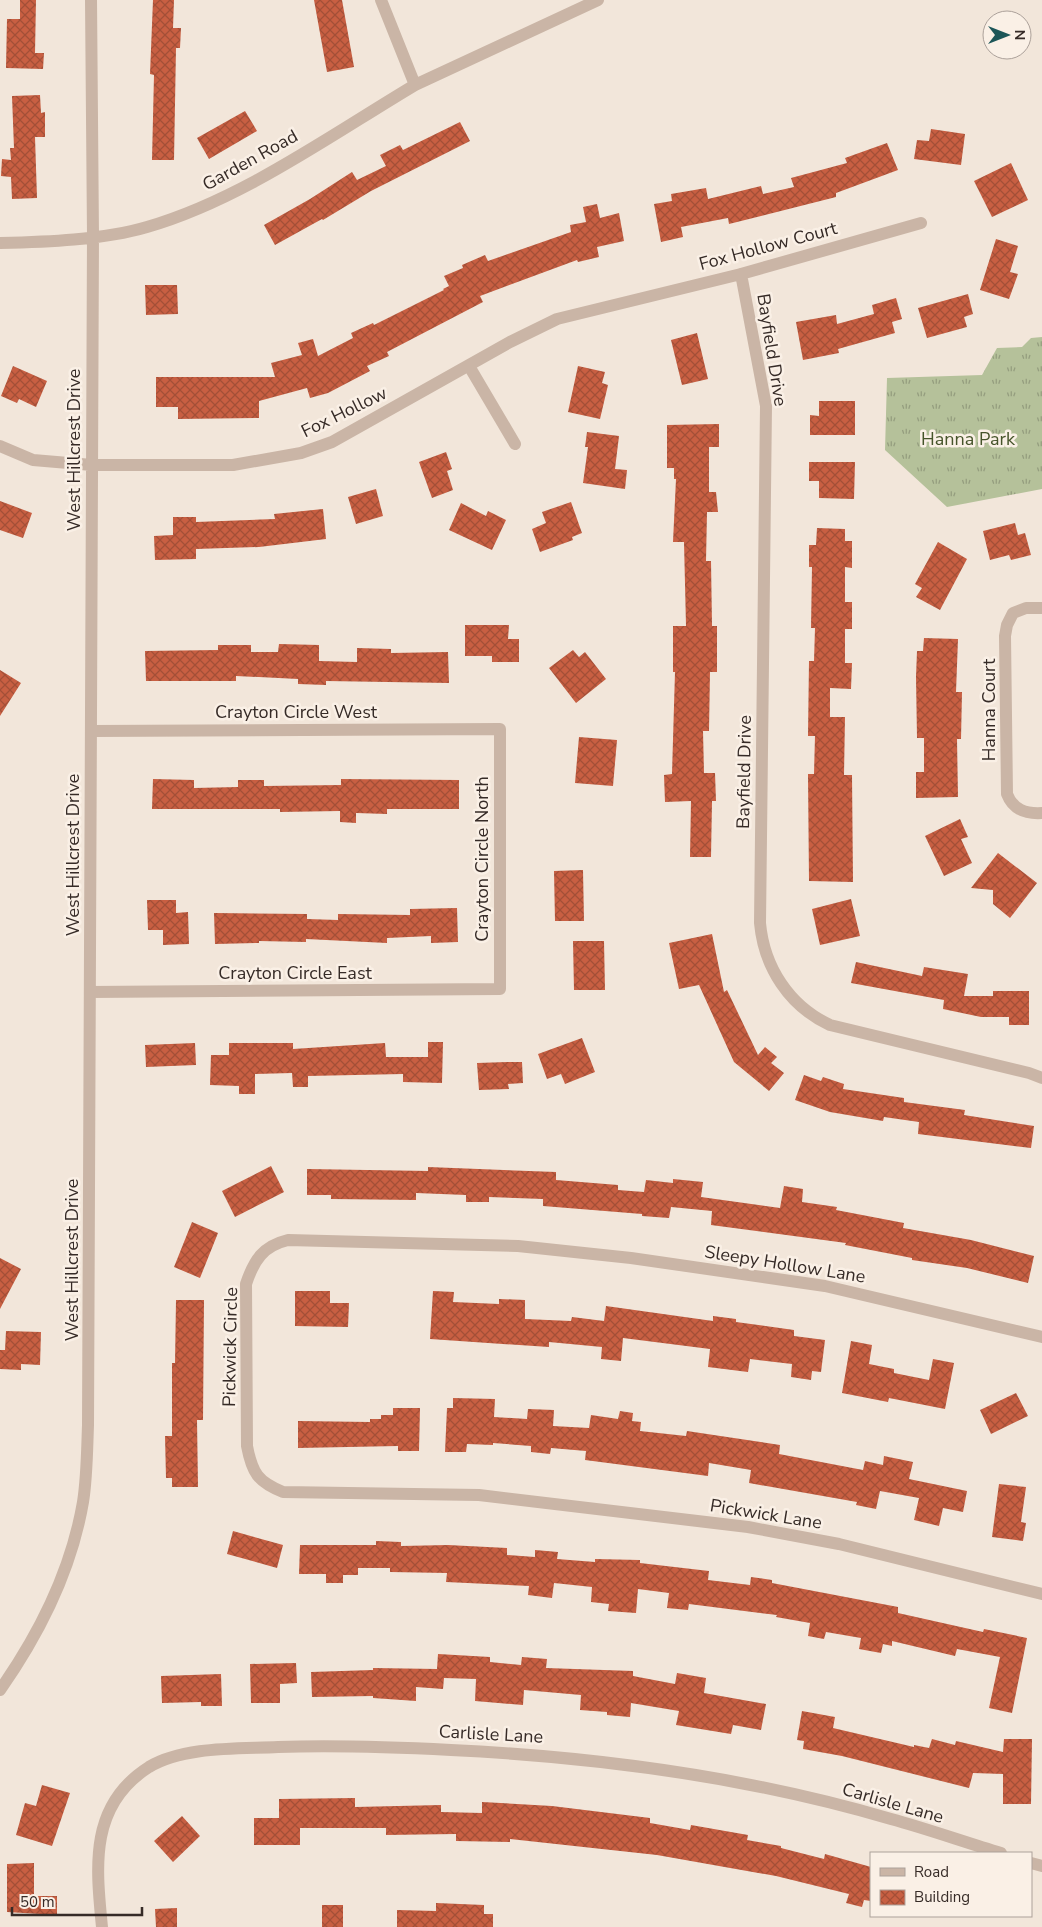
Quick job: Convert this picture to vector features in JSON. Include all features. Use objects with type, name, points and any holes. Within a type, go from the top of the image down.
[{"type":"street","name":"West Hillcrest Drive","points":[[0,1690],[22,1659],[52,1602],[64,1574],[84,1500],[88,1425],[92,731],[93,236],[91,0]]},
{"type":"street","points":[[381,0],[414,85]]},
{"type":"street","name":"Garden Road","points":[[0,242],[93,236],[146,228],[183,215],[233,193],[414,85],[598,0]]},
{"type":"street","name":"Fox Hollow Court","points":[[624,301],[741,274],[921,223]]},
{"type":"street","name":"Bayfield Drive","points":[[741,274],[766,406],[760,923],[762,944],[768,963],[777,979],[813,1017],[830,1025],[1029,1073],[1042,1078]]},
{"type":"street","name":"Fox Hollow","points":[[0,446],[33,460],[92,465],[233,464],[301,453],[332,442],[535,328],[557,319],[624,301]]},
{"type":"street","points":[[469,366],[515,444]]},
{"type":"street","name":"Hanna Court","points":[[1042,608],[1026,608],[1013,613],[1007,624],[1005,636],[1007,794],[1014,806],[1020,810],[1042,814]]},
{"type":"street","name":"Crayton Circle West","points":[[92,731],[500,729]]},
{"type":"street","name":"Crayton Circle North","points":[[500,729],[500,989]]},
{"type":"street","name":"Crayton Circle East","points":[[90,992],[500,989]]},
{"type":"street","name":"Pickwick Circle","points":[[479,1495],[283,1492],[267,1486],[258,1477],[250,1464],[246,1446],[246,1284],[252,1268],[260,1256],[273,1244],[288,1240],[518,1246]]},
{"type":"street","name":"Sleepy Hollow Lane","points":[[518,1246],[631,1258],[826,1286],[1042,1337]]},
{"type":"street","name":"Pickwick Lane","points":[[479,1495],[748,1527],[839,1544],[1042,1594]]},
{"type":"street","name":"Carlisle Lane","points":[[102,1927],[97,1853],[106,1817],[114,1802],[138,1775],[167,1759],[179,1755],[224,1750],[363,1745],[500,1752],[601,1760],[744,1784],[814,1800],[890,1818],[998,1852]]},
{"type":"green space","name":"Hanna Park","points":[[1042,337],[1042,489],[947,507],[885,450],[887,378],[982,375],[997,348],[1022,347],[1031,338]]},
{"type":"building","points":[[20,0],[36,0],[35,53],[44,53],[43,69],[6,68],[7,19],[20,19]]},
{"type":"building","points":[[153,0],[174,0],[173,28],[181,28],[180,48],[176,48],[174,160],[152,160],[154,75],[150,74]]},
{"type":"building","points":[[314,0],[342,0],[354,67],[327,72]]},
{"type":"building","points":[[40,95],[41,113],[45,112],[45,137],[35,137],[37,198],[12,199],[11,177],[1,176],[2,159],[11,160],[10,148],[14,148],[12,96]]},
{"type":"building","points":[[245,111],[257,131],[209,159],[197,138]]},
{"type":"building","points":[[460,122],[470,141],[371,191],[323,220],[275,245],[264,225],[352,172],[357,180],[386,166],[380,155],[400,145],[403,150]]},
{"type":"building","points":[[931,129],[965,134],[961,165],[914,159],[917,140],[929,141]]},
{"type":"building","points":[[887,143],[898,170],[836,193],[836,197],[729,224],[728,218],[681,227],[683,237],[661,242],[654,204],[672,201],[671,194],[706,188],[708,199],[761,186],[763,194],[794,187],[791,178],[847,163],[845,158]]},
{"type":"building","points":[[1011,163],[1028,200],[992,217],[974,181]]},
{"type":"building","points":[[597,204],[600,218],[619,213],[624,241],[597,247],[599,257],[578,262],[577,260],[480,296],[483,302],[387,352],[389,356],[367,366],[370,371],[328,393],[310,398],[307,388],[259,401],[259,418],[178,419],[178,407],[156,407],[156,377],[275,377],[271,363],[302,355],[298,343],[313,339],[318,356],[353,338],[351,333],[373,323],[374,325],[444,290],[449,286],[444,276],[463,268],[462,265],[485,255],[488,261],[571,232],[570,225],[586,222],[583,207]]},
{"type":"building","points":[[996,239],[1018,246],[1010,272],[1018,274],[1009,299],[980,290]]},
{"type":"building","points":[[145,285],[177,285],[178,314],[146,315]]},
{"type":"building","points":[[968,294],[973,314],[964,317],[967,327],[927,338],[918,308]]},
{"type":"building","points":[[896,298],[902,319],[892,322],[895,333],[838,349],[839,353],[803,360],[796,322],[836,315],[837,324],[874,314],[872,305]]},
{"type":"building","points":[[697,333],[708,379],[682,385],[671,340]]},
{"type":"building","points":[[13,366],[47,381],[36,407],[19,399],[17,403],[1,396]]},
{"type":"building","points":[[578,366],[605,372],[602,383],[608,385],[600,419],[568,412]]},
{"type":"building","points":[[819,401],[855,401],[855,435],[810,435],[810,415],[819,416]]},
{"type":"building","points":[[719,424],[719,447],[709,447],[709,492],[716,492],[718,512],[707,512],[706,561],[711,561],[712,626],[717,626],[717,672],[710,672],[709,731],[703,731],[704,773],[715,773],[716,801],[712,801],[711,857],[690,857],[691,801],[665,802],[664,775],[672,774],[675,672],[673,672],[673,626],[686,626],[684,542],[673,542],[676,479],[674,479],[674,468],[667,468],[667,425]]},
{"type":"building","points":[[587,432],[619,436],[615,469],[627,470],[625,489],[583,483],[588,447],[585,447]]},
{"type":"building","points":[[446,452],[452,469],[447,471],[453,490],[432,498],[419,462]]},
{"type":"building","points":[[809,462],[855,462],[854,499],[819,498],[819,481],[809,481]]},
{"type":"building","points":[[376,489],[383,516],[356,524],[348,497]]},
{"type":"building","points":[[0,501],[32,513],[23,538],[0,530]]},
{"type":"building","points":[[571,502],[582,533],[572,537],[573,540],[540,552],[532,529],[546,523],[542,512]]},
{"type":"building","points":[[461,503],[486,516],[488,511],[506,520],[492,550],[449,530]]},
{"type":"building","points":[[323,509],[326,539],[259,547],[196,549],[196,559],[155,560],[154,536],[173,535],[173,517],[196,517],[196,522],[275,519],[274,514]]},
{"type":"building","points":[[1015,523],[1018,535],[1025,533],[1031,555],[1011,560],[1009,555],[990,560],[983,531]]},
{"type":"building","points":[[817,528],[845,529],[845,541],[852,541],[852,568],[845,567],[845,602],[852,602],[852,629],[845,629],[845,663],[852,663],[851,689],[830,688],[830,717],[845,717],[844,775],[852,775],[853,882],[809,881],[808,774],[814,774],[815,736],[808,736],[809,661],[814,661],[815,628],[811,628],[812,567],[809,567],[809,545],[816,545]]},
{"type":"building","points":[[938,542],[967,559],[940,610],[916,597],[922,588],[915,584]]},
{"type":"building","points":[[465,625],[509,625],[508,639],[519,639],[519,662],[492,662],[492,656],[465,656]]},
{"type":"building","points":[[924,638],[958,639],[956,692],[962,692],[961,739],[957,739],[958,797],[916,798],[916,772],[924,772],[924,738],[917,738],[916,677],[917,651],[923,651]]},
{"type":"building","points":[[279,644],[319,645],[319,661],[357,662],[357,648],[391,649],[391,653],[448,652],[449,683],[326,681],[326,685],[298,684],[298,679],[236,676],[236,681],[146,681],[145,651],[218,650],[218,645],[251,645],[251,652],[278,652]]},
{"type":"building","points":[[573,650],[579,657],[585,652],[606,679],[576,703],[549,668]]},
{"type":"building","points":[[0,670],[21,683],[0,716]]},
{"type":"building","points":[[579,737],[617,740],[613,786],[575,783]]},
{"type":"building","points":[[153,779],[194,780],[194,788],[238,787],[238,780],[264,780],[264,786],[341,785],[341,779],[459,780],[459,809],[387,809],[387,814],[356,813],[356,823],[340,822],[340,811],[280,812],[280,809],[152,809]]},
{"type":"building","points":[[960,819],[968,837],[961,839],[972,863],[944,876],[925,836]]},
{"type":"building","points":[[998,853],[1037,883],[1010,918],[993,904],[993,890],[971,888]]},
{"type":"building","points":[[583,870],[584,921],[555,921],[554,871]]},
{"type":"building","points":[[851,899],[860,936],[820,945],[812,909]]},
{"type":"building","points":[[147,900],[176,900],[176,913],[188,912],[189,944],[163,945],[163,930],[148,930]]},
{"type":"building","points":[[457,908],[458,942],[431,943],[431,936],[387,938],[387,943],[306,939],[306,942],[259,941],[259,943],[215,944],[214,913],[307,914],[307,919],[338,920],[338,914],[410,915],[410,909]]},
{"type":"building","points":[[712,934],[724,992],[727,990],[758,1055],[765,1047],[777,1057],[771,1063],[784,1073],[769,1091],[734,1062],[699,985],[679,989],[669,943]]},
{"type":"building","points":[[573,941],[604,941],[605,990],[574,990]]},
{"type":"building","points":[[856,962],[922,976],[924,967],[968,974],[964,996],[993,996],[993,991],[1029,991],[1029,1025],[1009,1025],[1009,1017],[981,1017],[943,1009],[944,1000],[851,983]]},
{"type":"building","points":[[582,1038],[595,1072],[565,1084],[561,1074],[547,1079],[538,1054]]},
{"type":"building","points":[[428,1042],[443,1042],[442,1083],[403,1082],[403,1074],[308,1076],[308,1087],[293,1087],[292,1073],[255,1074],[255,1094],[239,1094],[239,1086],[210,1085],[211,1055],[229,1055],[229,1043],[293,1043],[293,1049],[385,1043],[386,1057],[428,1057]]},
{"type":"building","points":[[195,1043],[196,1065],[146,1067],[145,1045]]},
{"type":"building","points":[[522,1062],[523,1083],[508,1084],[509,1089],[479,1090],[477,1063]]},
{"type":"building","points":[[804,1075],[821,1081],[823,1077],[844,1084],[843,1089],[904,1098],[904,1102],[965,1110],[964,1115],[1034,1126],[1031,1148],[918,1134],[919,1122],[884,1117],[883,1121],[830,1112],[795,1100]]},
{"type":"building","points":[[271,1166],[284,1192],[235,1217],[222,1191]]},
{"type":"building","points":[[428,1167],[556,1172],[556,1180],[618,1185],[618,1190],[644,1192],[646,1180],[673,1183],[673,1179],[703,1182],[701,1197],[780,1208],[784,1186],[803,1189],[802,1202],[837,1207],[836,1210],[904,1223],[903,1228],[971,1240],[1034,1256],[1028,1283],[967,1268],[912,1260],[912,1258],[845,1245],[846,1243],[711,1225],[712,1211],[671,1207],[669,1218],[543,1206],[543,1199],[489,1197],[489,1202],[466,1202],[466,1195],[416,1193],[416,1200],[331,1199],[331,1195],[307,1195],[307,1169],[428,1171]]},
{"type":"building","points":[[192,1222],[218,1233],[200,1278],[174,1267]]},
{"type":"building","points":[[0,1258],[21,1269],[0,1309]]},
{"type":"building","points":[[295,1291],[330,1291],[330,1303],[349,1303],[348,1327],[295,1326]]},
{"type":"building","points":[[433,1291],[454,1292],[453,1302],[499,1304],[499,1299],[525,1300],[525,1319],[571,1321],[572,1317],[604,1321],[606,1306],[713,1321],[713,1316],[736,1319],[736,1322],[794,1330],[794,1336],[825,1340],[821,1372],[812,1371],[811,1380],[791,1377],[792,1364],[750,1359],[748,1372],[708,1367],[710,1349],[623,1338],[621,1361],[601,1359],[602,1347],[549,1342],[549,1347],[430,1339]]},
{"type":"building","points":[[176,1300],[204,1300],[203,1420],[197,1420],[198,1487],[172,1487],[172,1478],[166,1478],[165,1436],[172,1436],[172,1363],[175,1363]]},
{"type":"building","points":[[6,1331],[41,1332],[40,1365],[21,1364],[21,1370],[0,1369],[0,1350],[5,1350]]},
{"type":"building","points":[[851,1341],[872,1345],[869,1364],[894,1369],[894,1373],[929,1380],[933,1359],[954,1363],[945,1409],[889,1398],[888,1402],[842,1393]]},
{"type":"building","points":[[1016,1393],[1028,1416],[991,1434],[980,1410]]},
{"type":"building","points":[[453,1398],[495,1399],[494,1417],[527,1419],[528,1409],[554,1410],[553,1426],[589,1428],[591,1415],[618,1419],[620,1411],[633,1413],[632,1421],[641,1422],[640,1431],[686,1436],[687,1431],[780,1445],[779,1454],[863,1470],[865,1461],[883,1465],[884,1456],[913,1462],[909,1479],[967,1491],[963,1512],[943,1508],[939,1526],[914,1520],[919,1498],[880,1491],[876,1509],[856,1505],[857,1502],[749,1483],[751,1470],[709,1463],[708,1476],[585,1460],[586,1451],[551,1448],[550,1454],[531,1452],[531,1446],[493,1443],[493,1445],[467,1444],[466,1452],[445,1452],[447,1408],[453,1408]]},
{"type":"building","points":[[393,1408],[420,1408],[419,1451],[398,1451],[398,1446],[298,1448],[298,1421],[370,1422],[370,1419],[381,1419],[381,1415],[393,1415]]},
{"type":"building","points":[[999,1484],[1026,1487],[1021,1522],[1026,1523],[1023,1541],[992,1537]]},
{"type":"building","points":[[233,1531],[283,1545],[277,1568],[227,1554]]},
{"type":"building","points":[[376,1541],[401,1542],[401,1546],[448,1545],[507,1548],[507,1555],[535,1557],[535,1550],[558,1552],[557,1559],[595,1562],[595,1559],[640,1560],[640,1563],[709,1571],[708,1580],[750,1585],[751,1577],[772,1580],[772,1583],[898,1607],[898,1613],[983,1632],[984,1629],[1027,1638],[1012,1713],[989,1708],[1000,1657],[957,1649],[955,1656],[892,1641],[892,1646],[883,1644],[881,1653],[859,1649],[861,1638],[826,1632],[824,1639],[808,1636],[810,1623],[776,1617],[777,1615],[689,1604],[688,1610],[667,1608],[669,1593],[638,1589],[636,1613],[608,1611],[609,1604],[591,1602],[592,1587],[554,1583],[552,1598],[528,1595],[529,1586],[446,1582],[447,1573],[390,1572],[390,1568],[358,1568],[358,1575],[343,1575],[343,1583],[326,1583],[326,1574],[299,1574],[300,1545],[376,1545]]},
{"type":"building","points":[[438,1654],[490,1657],[490,1662],[521,1665],[522,1657],[547,1659],[546,1668],[633,1671],[633,1676],[675,1684],[677,1673],[706,1678],[704,1693],[766,1704],[761,1730],[733,1725],[731,1734],[676,1725],[679,1711],[631,1703],[630,1717],[607,1715],[607,1712],[580,1710],[581,1695],[524,1690],[523,1705],[475,1701],[476,1679],[444,1678],[443,1689],[416,1687],[416,1701],[373,1698],[373,1696],[312,1697],[311,1672],[373,1670],[373,1668],[437,1669]]},
{"type":"building","points":[[296,1663],[297,1683],[280,1684],[280,1703],[251,1703],[250,1664]]},
{"type":"building","points":[[221,1674],[222,1706],[201,1706],[201,1702],[162,1703],[161,1676]]},
{"type":"building","points":[[802,1711],[835,1717],[833,1728],[914,1747],[914,1745],[929,1748],[932,1739],[955,1745],[956,1741],[1003,1752],[1004,1739],[1032,1739],[1031,1804],[1003,1804],[1003,1774],[973,1773],[969,1788],[842,1756],[803,1749],[804,1741],[797,1740]]},
{"type":"building","points":[[42,1785],[70,1793],[52,1846],[16,1835],[25,1803],[36,1806]]},
{"type":"building","points":[[355,1798],[355,1807],[441,1805],[441,1812],[482,1813],[482,1802],[552,1806],[650,1818],[650,1823],[690,1830],[691,1825],[748,1835],[747,1840],[781,1846],[781,1848],[824,1859],[825,1854],[870,1867],[870,1901],[864,1900],[862,1907],[846,1903],[849,1894],[776,1876],[657,1855],[510,1839],[510,1842],[456,1841],[456,1834],[386,1835],[386,1828],[300,1828],[300,1845],[254,1845],[254,1818],[279,1818],[279,1799]]},
{"type":"building","points":[[182,1816],[200,1836],[173,1862],[154,1841]]},
{"type":"building","points":[[34,1863],[34,1896],[57,1896],[57,1915],[7,1912],[7,1864]]},
{"type":"building","points":[[436,1903],[484,1905],[484,1914],[493,1914],[493,1927],[397,1927],[397,1910],[436,1911]]},
{"type":"building","points":[[322,1905],[343,1905],[343,1927],[322,1927]]},
{"type":"building","points":[[177,1908],[177,1927],[156,1927],[155,1909]]}]
